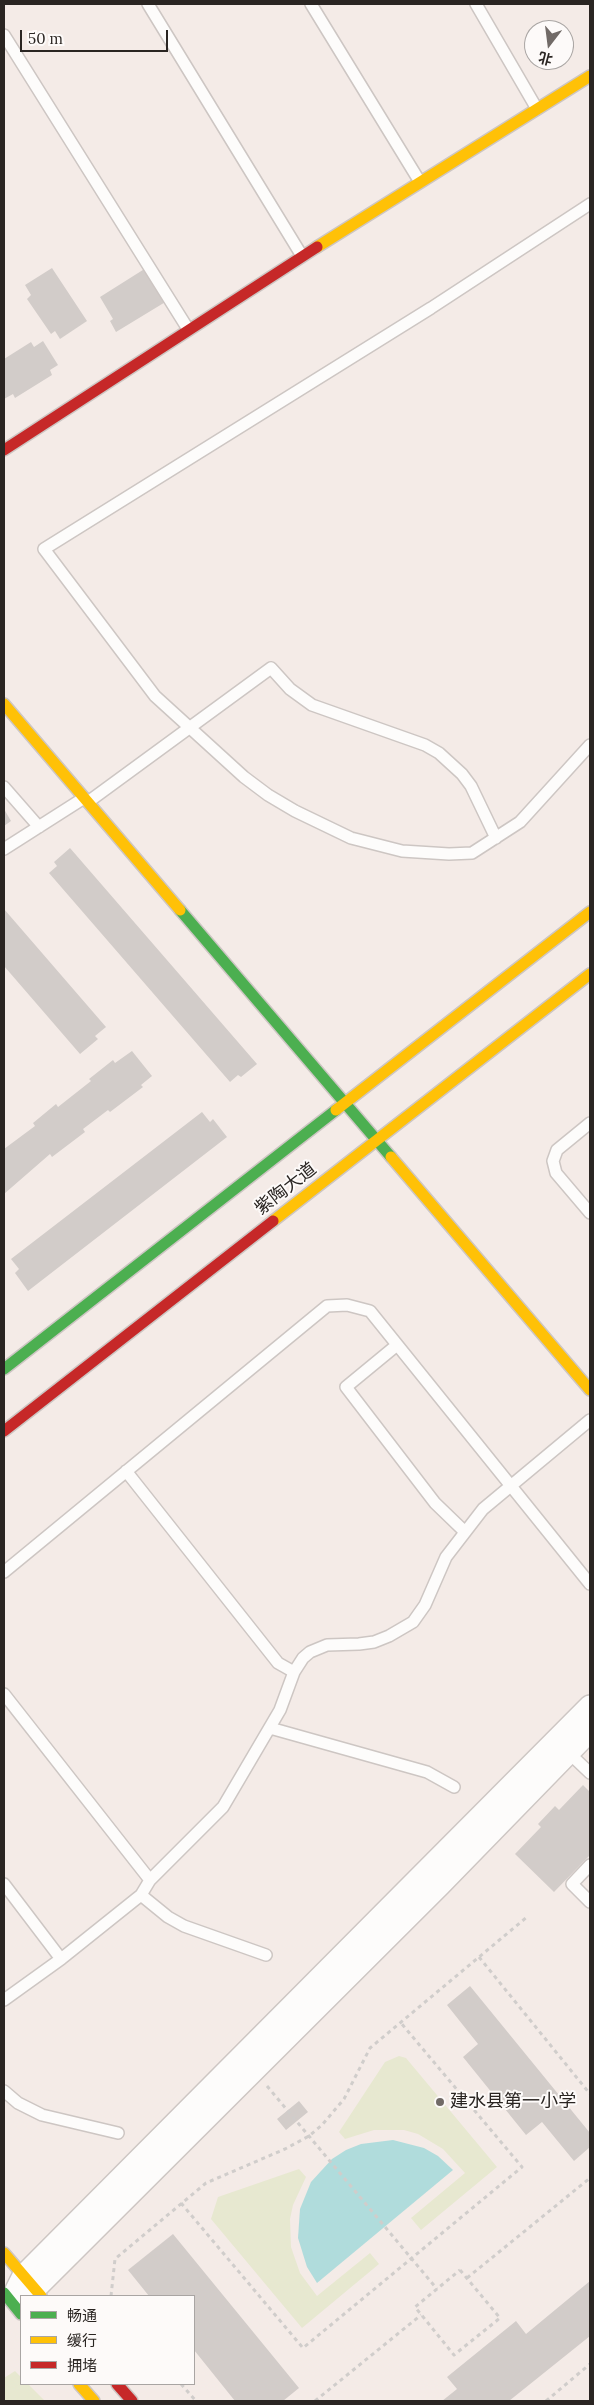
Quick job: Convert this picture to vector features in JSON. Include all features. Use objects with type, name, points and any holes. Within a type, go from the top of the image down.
[{"type":"street","points":[[4,450],[302,256],[590,76]]},
{"type":"street","points":[[4,704],[590,1390]]},
{"type":"street","name":"紫陶大道","points":[[4,1369],[590,912]]},
{"type":"street","name":"紫陶大道","points":[[4,1431],[590,974]]},
{"type":"street","points":[[33,2287],[590,1706]]},
{"type":"street","points":[[22,2295],[33,2287],[254,2070],[590,1731]]},
{"type":"street","points":[[4,2253],[33,2287]]},
{"type":"street","points":[[80,2385],[94,2401]]},
{"type":"street","points":[[118,2385],[132,2401]]},
{"type":"lane","points":[[148,4],[302,256]]},
{"type":"lane","points":[[311,4],[420,182]]},
{"type":"lane","points":[[476,4],[538,109]]},
{"type":"lane","points":[[4,35],[188,329]]},
{"type":"lane","points":[[590,204],[431,308],[44,549],[154,696],[244,777],[268,795],[301,815],[351,838],[402,851],[449,854],[472,853],[520,822],[590,745]]},
{"type":"lane","points":[[4,850],[86,800],[271,668],[290,689],[312,705],[425,745],[439,753],[462,774],[471,786],[496,838]]},
{"type":"lane","points":[[4,786],[39,827]]},
{"type":"lane","points":[[590,1123],[557,1150],[553,1161],[556,1173],[590,1213]]},
{"type":"lane","points":[[4,1572],[327,1306],[347,1305],[370,1311],[590,1584]]},
{"type":"lane","points":[[397,1345],[346,1387],[435,1503],[464,1531]]},
{"type":"lane","points":[[4,2000],[61,1960],[141,1895],[150,1880],[223,1807],[280,1710],[294,1672],[303,1658],[318,1647],[326,1644],[374,1642],[389,1636],[412,1622],[425,1605],[446,1557],[464,1531],[483,1509],[590,1420]]},
{"type":"lane","points":[[126,1471],[278,1664],[294,1672]]},
{"type":"lane","points":[[4,1694],[150,1880]]},
{"type":"lane","points":[[270,1728],[427,1772],[454,1787]]},
{"type":"lane","points":[[569,1753],[590,1773]]},
{"type":"lane","points":[[590,1865],[572,1884],[590,1902]]},
{"type":"lane","points":[[4,1884],[61,1960]]},
{"type":"lane","points":[[141,1895],[184,1926],[266,1955]]},
{"type":"lane","points":[[4,2091],[18,2103],[42,2115],[118,2133]]},
{"type":"path","points":[[111,2295],[115,2259],[206,2183],[260,2161],[309,2136],[322,2125],[344,2099],[370,2048],[527,1917]]},
{"type":"path","points":[[479,1957],[590,2094]]},
{"type":"path","points":[[181,2204],[303,2348],[522,2167],[401,2022]]},
{"type":"path","points":[[254,2070],[437,2289]]},
{"type":"path","points":[[467,2278],[590,2178]]},
{"type":"path","points":[[460,2270],[500,2318],[454,2355],[414,2307],[437,2289],[460,2270]]},
{"type":"path","points":[[315,2401],[421,2315]]},
{"type":"path","points":[[546,2401],[590,2364]]},
{"type":"path","points":[[182,2385],[196,2401]]},
{"type":"green space","points":[[399,2056],[406,2058],[497,2167],[421,2230],[411,2218],[465,2173],[443,2149],[418,2134],[404,2130],[374,2130],[345,2139],[339,2132],[385,2062]]},
{"type":"green space","points":[[299,2169],[306,2177],[293,2205],[290,2219],[291,2247],[300,2273],[317,2296],[370,2253],[379,2264],[302,2328],[211,2219],[218,2197]]},
{"type":"green space","points":[[15,2371],[20,2376],[20,2385],[29,2385],[45,2401],[4,2401],[4,2378]]},
{"type":"water","points":[[393,2140],[424,2148],[438,2156],[453,2170],[317,2283],[307,2267],[298,2238],[300,2209],[311,2182],[332,2159],[346,2150],[361,2144]]},
{"type":"building","points":[[52,268],[87,321],[60,339],[55,331],[51,334],[27,299],[31,295],[25,285]]},
{"type":"building","points":[[146,268],[167,301],[116,332],[110,321],[113,319],[100,297]]},
{"type":"building","points":[[43,341],[58,365],[50,370],[52,375],[15,398],[13,394],[4,399],[4,359],[31,342],[34,347]]},
{"type":"building","points":[[4,809],[11,821],[4,826]]},
{"type":"building","points":[[70,848],[257,1064],[241,1077],[238,1075],[230,1082],[49,873],[57,866],[54,862]]},
{"type":"building","points":[[4,909],[106,1027],[95,1036],[98,1039],[80,1054],[4,966]]},
{"type":"building","points":[[132,1051],[152,1076],[141,1085],[143,1087],[110,1112],[108,1110],[83,1129],[85,1132],[52,1157],[50,1154],[4,1194],[4,1149],[35,1126],[33,1123],[56,1104],[58,1107],[91,1081],[89,1079],[113,1060],[115,1063]]},
{"type":"building","points":[[202,1112],[210,1122],[213,1119],[227,1137],[28,1291],[15,1273],[19,1269],[11,1259]]},
{"type":"building","points":[[583,1785],[590,1792],[590,1855],[554,1892],[515,1854],[541,1827],[538,1824],[555,1806],[559,1810]]},
{"type":"building","points":[[470,1986],[590,2133],[590,2147],[574,2161],[542,2122],[526,2135],[463,2057],[478,2044],[447,2005]]},
{"type":"building","points":[[299,2101],[308,2112],[286,2130],[277,2119]]},
{"type":"building","points":[[173,2234],[299,2388],[283,2401],[235,2401],[195,2351],[195,2295],[148,2295],[128,2270]]},
{"type":"building","points":[[590,2281],[590,2336],[509,2401],[442,2401],[457,2389],[447,2377],[516,2321],[526,2334]]},
{"type":"traffic: fast","points":[[180,910],[391,1157]]},
{"type":"traffic: fast","points":[[4,1369],[336,1110]]},
{"type":"traffic: fast","points":[[4,2293],[20,2313]]},
{"type":"traffic: slow","points":[[317,247],[590,76]]},
{"type":"traffic: slow","points":[[4,704],[180,910]]},
{"type":"traffic: slow","points":[[336,1110],[590,912]]},
{"type":"traffic: slow","points":[[273,1221],[590,974]]},
{"type":"traffic: slow","points":[[391,1157],[590,1390]]},
{"type":"traffic: slow","points":[[4,2253],[40,2295]]},
{"type":"traffic: slow","points":[[80,2385],[94,2401]]},
{"type":"traffic: jam","points":[[4,450],[317,247]]},
{"type":"traffic: jam","points":[[4,1431],[273,1221]]},
{"type":"traffic: jam","points":[[118,2385],[132,2401]]},
{"type":"place","name":"建水县第一小学","points":[[440,2102]]}]
